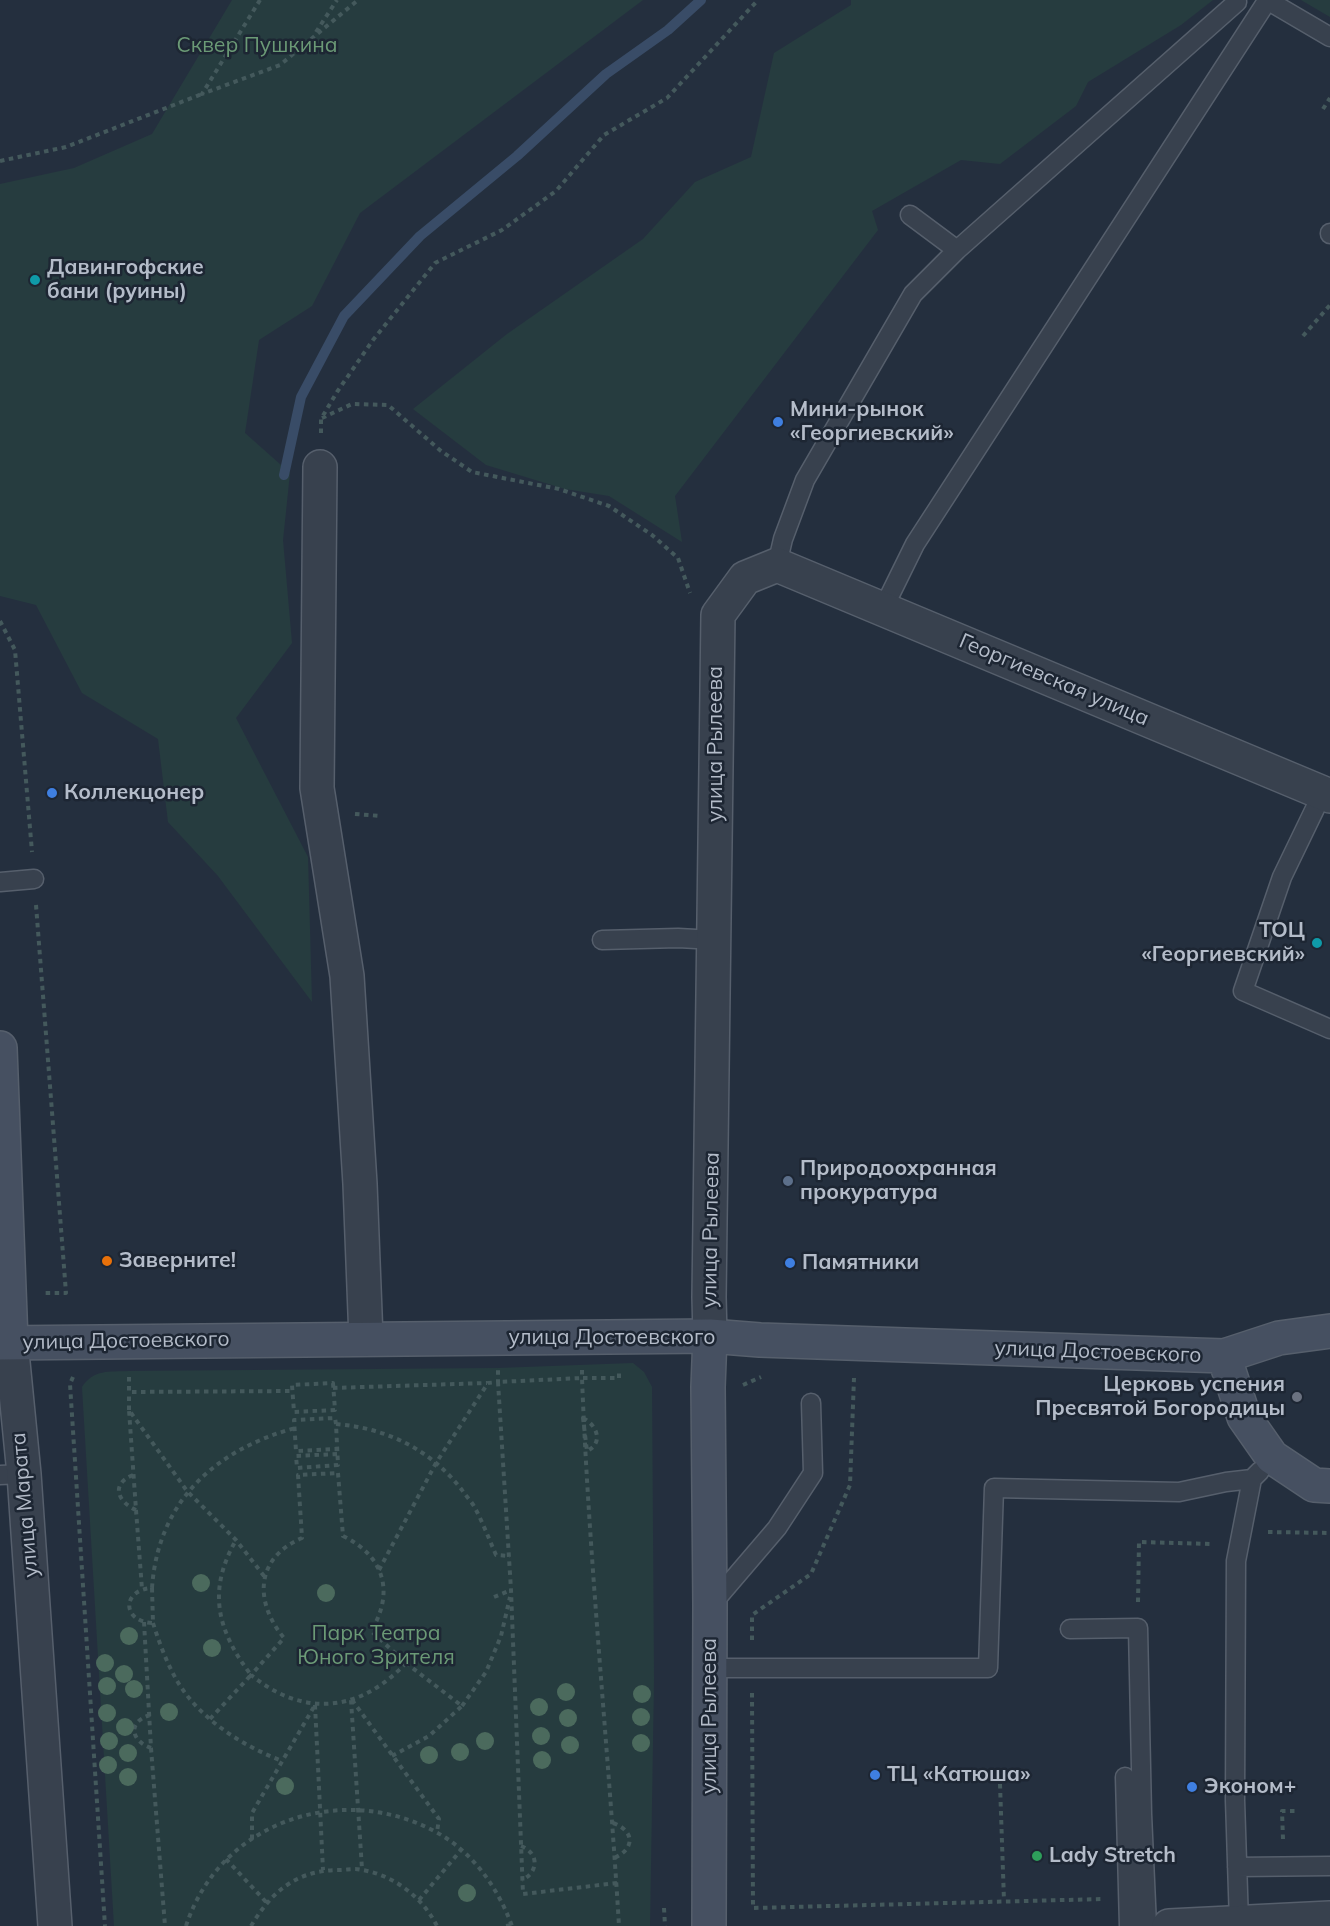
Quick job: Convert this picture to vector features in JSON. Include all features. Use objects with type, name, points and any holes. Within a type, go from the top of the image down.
[{"type":"street","points":[[320,467],[317,788],[347,976],[360,1184],[366,1339]]},
{"type":"street","name":"Георгиевская улица","points":[[777,565],[1326,794]]},
{"type":"street","name":"улица Рылеева","points":[[709,1926],[708,1387],[717,615],[745,578],[777,565]]},
{"type":"street","name":"улица Марата","points":[[0,1048],[6,1342],[12,1474],[55,1926]]},
{"type":"street","name":"улица Достоевского","points":[[6,1342],[710,1336],[760,1340],[1224,1356],[1279,1338],[1330,1331]]},
{"type":"street","name":"улица Достоевского","points":[[1224,1356],[1262,1468],[1314,1485],[1330,1486]]},
{"type":"street","points":[[1181,1926],[1330,1918]]},
{"type":"lane","points":[[883,609],[915,544],[1267,0],[1330,37]]},
{"type":"lane","points":[[777,565],[783,538],[805,480],[913,294],[957,250],[1237,2]]},
{"type":"lane","points":[[910,215],[957,250]]},
{"type":"lane","points":[[1326,794],[1282,877],[1243,991],[1330,1029]]},
{"type":"lane","points":[[0,882],[34,879]]},
{"type":"lane","points":[[602,940],[678,938],[715,940]]},
{"type":"lane","points":[[710,1605],[777,1528],[813,1473],[811,1403]]},
{"type":"lane","points":[[1239,1923],[1235,1800],[1236,1561],[1262,1468]]},
{"type":"lane","points":[[710,1668],[987,1668],[994,1488],[1179,1492],[1226,1482],[1262,1468]]},
{"type":"lane","points":[[1070,1629],[1138,1628],[1142,1826],[1147,1926]]},
{"type":"lane","points":[[1125,1777],[1129,1926]]},
{"type":"lane","points":[[1237,1867],[1330,1866]]},
{"type":"path","points":[[202,94],[260,0]]},
{"type":"path","points":[[313,37],[337,0]]},
{"type":"path","points":[[0,161],[66,147],[280,65],[358,0]]},
{"type":"path","points":[[320,467],[321,419],[373,340],[435,263],[502,230],[556,191],[604,135],[667,98],[758,0]]},
{"type":"path","points":[[1323,109],[1330,98]]},
{"type":"path","points":[[1303,336],[1330,305]]},
{"type":"path","points":[[321,419],[351,404],[388,405],[441,451],[472,472],[559,489],[609,506],[652,535],[678,558],[691,597]]},
{"type":"path","points":[[0,621],[15,650],[66,1293]]},
{"type":"path","points":[[349,813],[381,816]]},
{"type":"path","points":[[498,1368],[512,1590],[523,1894],[617,1883]]},
{"type":"path","points":[[129,1371],[129,1410],[142,1589]]},
{"type":"path","points":[[862,1375],[854,1374],[850,1485],[811,1574],[752,1615],[753,1908],[1127,1898]]},
{"type":"path","points":[[74,1375],[70,1384],[105,1926]]},
{"type":"path","points":[[708,1387],[739,1388],[759,1377],[771,1377]]},
{"type":"path","points":[[333,1388],[582,1378],[586,1473],[619,1926]]},
{"type":"path","points":[[210,1719],[284,1638],[272,1624],[266,1607],[264,1576],[274,1559],[290,1544],[302,1538],[292,1385],[315,1383],[333,1383],[343,1536],[358,1544],[370,1555],[384,1584],[384,1601],[371,1631],[406,1663],[462,1706]]},
{"type":"path","points":[[379,1570],[436,1463],[488,1383]]},
{"type":"path","points":[[129,1392],[293,1390]]},
{"type":"path","points":[[129,1410],[187,1491],[236,1540],[264,1576]]},
{"type":"path","points":[[294,1412],[335,1410]]},
{"type":"path","points":[[314,1411],[315,1419]]},
{"type":"path","points":[[294,1420],[335,1418]]},
{"type":"path","points":[[583,1418],[596,1428],[597,1436],[596,1443],[587,1451],[585,1429],[583,1418]]},
{"type":"path","points":[[336,1424],[361,1427],[395,1437],[436,1463],[452,1477],[475,1507],[496,1555],[510,1556]]},
{"type":"path","points":[[282,1761],[255,1750],[210,1719],[177,1681],[166,1660],[153,1623],[152,1588],[163,1536],[187,1491],[225,1458],[243,1447],[262,1438],[295,1428]]},
{"type":"path","points":[[296,1454],[337,1451]]},
{"type":"path","points":[[297,1468],[338,1465]]},
{"type":"path","points":[[317,1466],[318,1474]]},
{"type":"path","points":[[298,1475],[338,1473]]},
{"type":"path","points":[[133,1474],[124,1478],[119,1491],[121,1500],[136,1510]]},
{"type":"path","points":[[1138,1628],[1139,1542],[1240,1544],[1260,1532],[1330,1533]]},
{"type":"path","points":[[236,1540],[222,1570],[219,1606],[221,1621],[228,1640],[251,1675],[276,1692],[315,1705],[362,1697],[382,1685],[406,1663]]},
{"type":"path","points":[[152,1588],[135,1592],[130,1606],[131,1614],[136,1620],[153,1623]]},
{"type":"path","points":[[494,1597],[512,1590]]},
{"type":"path","points":[[392,1756],[429,1736],[462,1706],[486,1672],[501,1635],[512,1590]]},
{"type":"path","points":[[144,1623],[165,1926]]},
{"type":"path","points":[[351,1700],[439,1819],[437,1833]]},
{"type":"path","points":[[351,1700],[362,1869]]},
{"type":"path","points":[[252,1839],[252,1813],[315,1705]]},
{"type":"path","points":[[315,1705],[323,1870]]},
{"type":"path","points":[[150,1714],[140,1718],[134,1731],[136,1739],[151,1748]]},
{"type":"path","points":[[1000,1784],[1004,1901]]},
{"type":"path","points":[[186,1926],[190,1913],[206,1885],[226,1859],[252,1839],[285,1821],[320,1811],[358,1809],[399,1816],[437,1833],[461,1850],[482,1872],[499,1897],[512,1925],[506,1926]]},
{"type":"path","points":[[1283,1867],[1282,1811],[1296,1811]]},
{"type":"path","points":[[613,1823],[623,1827],[630,1841],[624,1854],[614,1858]]},
{"type":"path","points":[[521,1846],[529,1849],[536,1863],[529,1877],[522,1880]]},
{"type":"path","points":[[420,1900],[461,1850]]},
{"type":"path","points":[[226,1859],[267,1903]]},
{"type":"path","points":[[251,1926],[267,1903],[287,1885],[304,1876],[323,1870],[362,1869],[393,1880],[420,1900],[437,1926]]},
{"type":"path","points":[[664,1908],[665,1926]]},
{"type":"green space","name":"Сквер Пушкина","points":[[232,0],[643,0],[360,213],[312,306],[259,340],[245,433],[290,473],[283,540],[292,643],[236,718],[308,857],[312,1002],[218,876],[168,822],[158,739],[82,693],[36,605],[0,596],[0,184],[74,168],[152,134]]},
{"type":"green space","points":[[851,0],[1213,0],[1181,25],[1088,82],[1076,106],[1000,164],[961,160],[872,211],[878,230],[675,496],[682,542],[609,496],[565,489],[486,465],[413,409],[507,334],[643,239],[695,182],[751,157],[774,53],[851,5]]},
{"type":"green space","points":[[1301,0],[1330,0],[1330,17]]},
{"type":"green space","name":"Парк Театра Юного Зрителя","points":[[633,1363],[644,1372],[652,1387],[654,1680],[650,1926],[114,1926],[82,1387],[87,1381],[97,1374],[115,1371],[498,1368]]},
{"type":"waterway","points":[[284,475],[301,397],[344,316],[420,236],[517,156],[606,74],[668,30],[701,0]]},
{"type":"place","name":"Давингофские бани (руины)","points":[[35,280]]},
{"type":"place","name":"Мини-рынок «Георгиевский»","points":[[778,422]]},
{"type":"place","name":"Коллекцонер","points":[[52,793]]},
{"type":"place","name":"ТОЦ «Георгиевский»","points":[[1317,943]]},
{"type":"place","name":"Природоохранная прокуратура","points":[[788,1181]]},
{"type":"place","name":"Заверните!","points":[[107,1261]]},
{"type":"place","name":"Памятники","points":[[790,1263]]},
{"type":"place","name":"Церковь успения Пресвятой Богородицы","points":[[1297,1397]]},
{"type":"place","name":"ТЦ «Катюша»","points":[[875,1775]]},
{"type":"place","name":"Эконом+","points":[[1192,1787]]},
{"type":"place","name":"Lady Stretch","points":[[1037,1856]]}]
